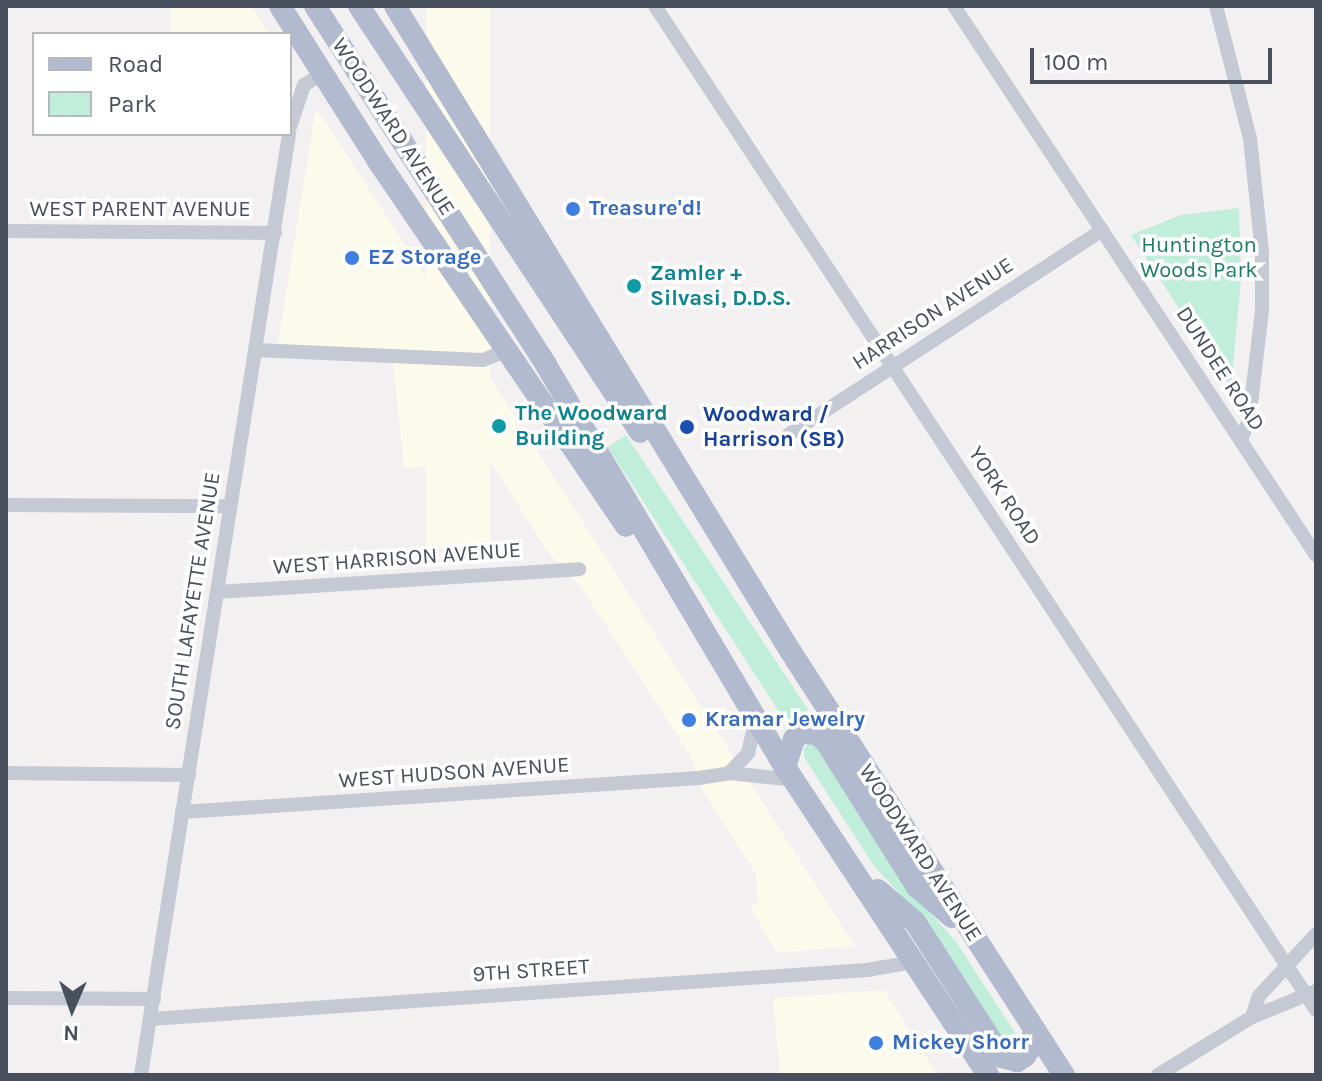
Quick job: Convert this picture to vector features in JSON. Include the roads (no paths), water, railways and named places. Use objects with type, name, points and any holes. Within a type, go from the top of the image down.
[{"type":"main road","name":"WOODWARD AVENUE","points":[[280,6],[378,161],[719,658]]},
{"type":"main road","name":"WOODWARD AVENUE","points":[[315,6],[546,365],[790,774],[859,874]]},
{"type":"main road","name":"WOODWARD AVENUE","points":[[359,6],[545,291],[778,630]]},
{"type":"main road","name":"WOODWARD AVENUE","points":[[395,6],[778,630],[1064,1075]]},
{"type":"main road","points":[[790,774],[794,739],[801,733],[817,734],[826,742],[917,887],[971,933]]},
{"type":"main road","points":[[859,874],[988,1075]]},
{"type":"main road","points":[[859,874],[915,922],[1002,1057],[1011,1061],[1025,1056],[1031,1047],[1034,1029]]},
{"type":"street","name":"YORK ROAD","points":[[655,6],[1285,966],[1311,993],[1316,1010]]},
{"type":"street","name":"DUNDEE ROAD","points":[[954,6],[1316,555]]},
{"type":"street","points":[[1216,6],[1239,84],[1257,189],[1262,310],[1249,420],[1241,440]]},
{"type":"street","points":[[292,121],[304,85],[323,73]]},
{"type":"street","name":"SOUTH LAFAYETTE AVENUE","points":[[141,1075],[289,136]]},
{"type":"street","name":"HARRISON AVENUE","points":[[788,435],[1102,230]]},
{"type":"street","name":"WEST PARENT AVENUE","points":[[6,231],[275,233]]},
{"type":"street","points":[[255,350],[483,360],[508,350]]},
{"type":"street","points":[[6,505],[230,506]]},
{"type":"street","name":"WEST HARRISON AVENUE","points":[[217,592],[579,569]]},
{"type":"street","points":[[729,773],[748,753],[756,718]]},
{"type":"street","points":[[6,773],[189,775]]},
{"type":"street","name":"WEST HUDSON AVENUE","points":[[182,812],[699,778],[729,773],[790,774]]},
{"type":"street","points":[[1252,1017],[1259,996],[1316,934]]},
{"type":"street","name":"9TH STREET","points":[[151,1019],[867,970],[914,962]]},
{"type":"street","points":[[1158,1075],[1252,1017],[1311,993]]},
{"type":"street","points":[[6,998],[154,999]]},
{"type":"place","name":"Treasure'd!","points":[[573,209]]},
{"type":"place","name":"EZ Storage","points":[[352,258]]},
{"type":"place","name":"Zamler + Silvasi, D.D.S.","points":[[634,286]]},
{"type":"place","name":"The Woodward Building","points":[[499,426]]},
{"type":"place","name":"Woodward / Harrison (SB)","points":[[687,427]]},
{"type":"place","name":"Kramar Jewelry","points":[[689,720]]},
{"type":"place","name":"Mickey Shorr","points":[[876,1043]]},
{"type":"park label","name":"Huntington Woods Park","points":[[1199,258]]}]
